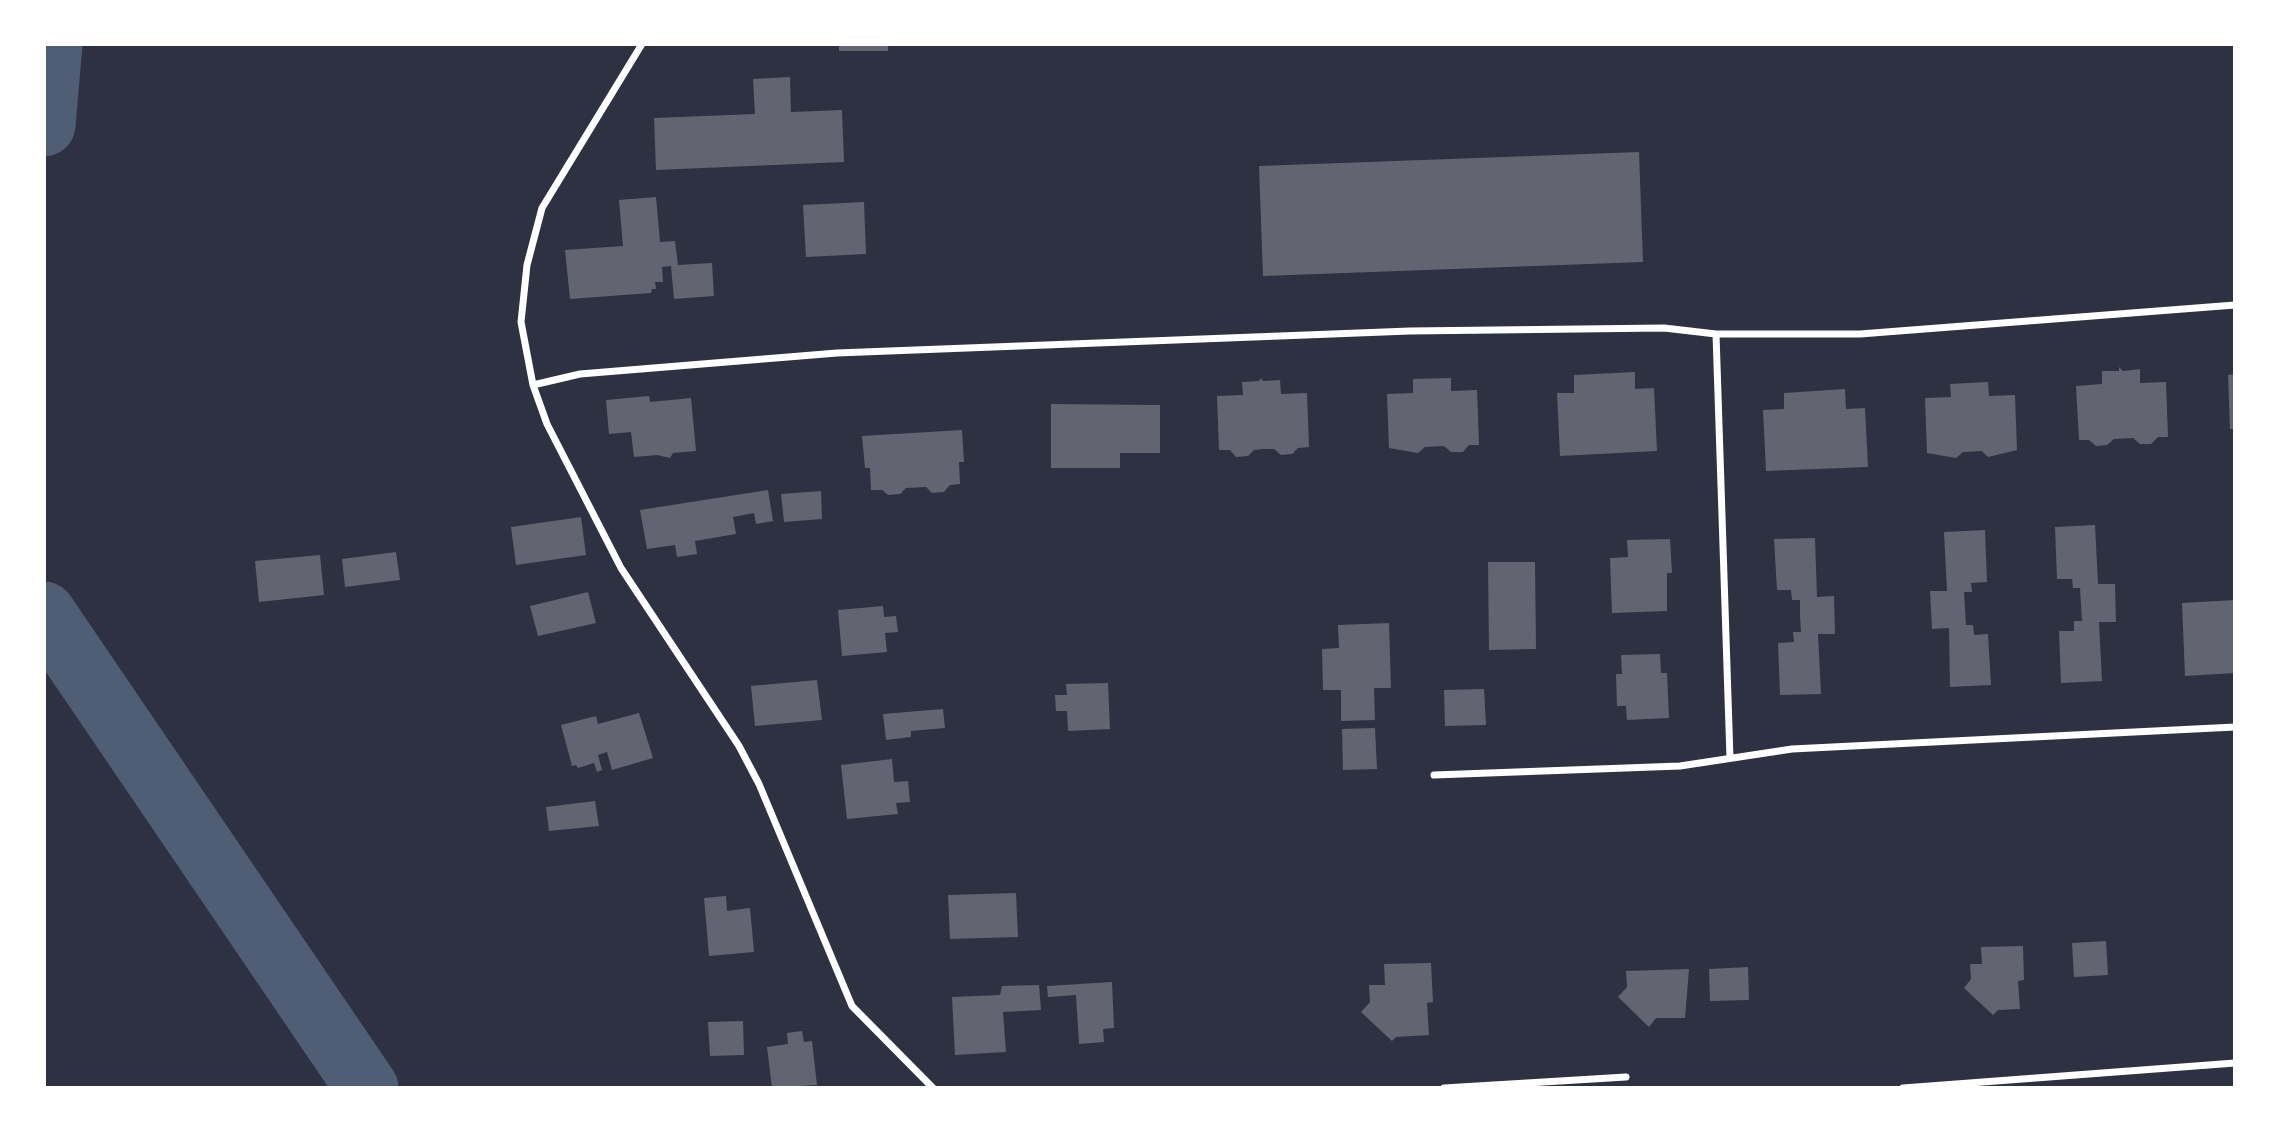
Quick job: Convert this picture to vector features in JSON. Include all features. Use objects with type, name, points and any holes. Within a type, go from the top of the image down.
[{"type":"street","points":[[642,44],[542,208],[527,265],[521,322],[533,385],[547,424],[621,568],[738,746],[759,784],[852,1006],[933,1088]]},
{"type":"street","points":[[533,385],[580,374],[865,352],[1410,331],[1664,328],[1716,334],[1860,334],[2235,305]]},
{"type":"street","points":[[1716,334],[1730,758]]},
{"type":"street","points":[[1434,775],[1680,766],[1792,749],[2235,727]]},
{"type":"street","points":[[1903,1088],[2235,1063]]},
{"type":"street","points":[[1444,1088],[1626,1077]]},
{"type":"building","points":[[839,44],[888,44],[888,51],[839,51]]},
{"type":"building","points":[[790,77],[791,112],[842,110],[844,162],[656,170],[654,118],[755,114],[753,79]]},
{"type":"building","points":[[1639,152],[1643,262],[1263,276],[1259,166]]},
{"type":"building","points":[[656,197],[660,242],[675,241],[678,265],[712,263],[714,296],[674,299],[671,266],[662,267],[663,282],[655,282],[656,289],[652,289],[651,293],[570,299],[565,250],[623,246],[619,200]]},
{"type":"building","points":[[864,202],[866,254],[806,257],[803,205]]},
{"type":"building","points":[[2119,367],[2123,371],[2140,369],[2140,383],[2166,382],[2168,437],[2158,437],[2151,444],[2140,444],[2133,438],[2114,439],[2107,445],[2096,446],[2089,440],[2079,440],[2076,386],[2102,384],[2102,371],[2119,371]]},
{"type":"building","points":[[1635,372],[1635,389],[1654,388],[1657,451],[1560,456],[1557,393],[1574,393],[1574,375]]},
{"type":"building","points":[[2235,374],[2235,429],[2230,429],[2228,375]]},
{"type":"building","points":[[1261,378],[1263,381],[1280,380],[1281,394],[1307,393],[1309,447],[1298,448],[1292,454],[1281,455],[1274,449],[1264,449],[1254,450],[1248,456],[1236,457],[1230,450],[1219,450],[1217,396],[1243,395],[1242,382],[1259,381]]},
{"type":"building","points":[[1451,378],[1451,391],[1477,390],[1479,445],[1469,445],[1463,452],[1451,452],[1444,446],[1425,447],[1418,453],[1389,448],[1387,394],[1413,393],[1413,379]]},
{"type":"building","points":[[1988,382],[1989,396],[2015,395],[2017,450],[1988,457],[1982,451],[1963,452],[1956,458],[1927,453],[1925,398],[1951,397],[1950,384]]},
{"type":"building","points":[[1845,389],[1846,409],[1865,408],[1868,467],[1766,471],[1763,410],[1784,409],[1784,393]]},
{"type":"building","points":[[649,396],[650,402],[691,398],[696,451],[673,453],[670,458],[657,455],[634,457],[631,432],[609,434],[606,400]]},
{"type":"building","points":[[1051,404],[1160,405],[1160,453],[1120,453],[1120,468],[1051,468]]},
{"type":"building","points":[[962,430],[964,462],[959,462],[960,484],[950,485],[944,492],[932,493],[926,487],[906,488],[900,494],[888,495],[882,490],[871,490],[870,468],[865,468],[862,436]]},
{"type":"building","points":[[768,490],[773,521],[756,524],[754,513],[733,517],[736,534],[695,541],[697,554],[677,557],[675,545],[647,549],[640,510]]},
{"type":"building","points":[[821,491],[822,519],[784,522],[781,494]]},
{"type":"building","points":[[581,517],[586,555],[516,565],[511,527]]},
{"type":"building","points":[[2095,525],[2098,584],[2115,584],[2116,622],[2099,622],[2102,681],[2061,683],[2059,631],[2074,631],[2074,621],[2082,621],[2080,588],[2073,588],[2072,579],[2057,579],[2055,527]]},
{"type":"building","points":[[1985,530],[1987,582],[1971,583],[1972,592],[1964,592],[1966,625],[1973,625],[1974,635],[1988,634],[1991,685],[1950,687],[1949,628],[1932,629],[1930,591],[1947,591],[1944,532]]},
{"type":"building","points":[[1815,538],[1817,597],[1834,596],[1835,634],[1818,634],[1821,694],[1780,695],[1778,643],[1794,642],[1793,632],[1801,632],[1800,600],[1792,600],[1791,590],[1777,590],[1774,539]]},
{"type":"building","points":[[1670,539],[1672,573],[1667,573],[1667,611],[1612,613],[1610,558],[1628,557],[1627,540]]},
{"type":"building","points":[[396,552],[400,580],[345,587],[342,559]]},
{"type":"building","points":[[320,555],[324,595],[259,602],[255,561]]},
{"type":"building","points":[[1488,562],[1535,562],[1536,649],[1489,650]]},
{"type":"building","points":[[588,592],[596,623],[538,636],[530,606]]},
{"type":"building","points":[[2235,600],[2235,673],[2185,676],[2182,603]]},
{"type":"building","points":[[883,606],[884,617],[896,616],[898,632],[885,633],[887,652],[842,656],[838,610]]},
{"type":"building","points":[[1389,623],[1391,688],[1374,688],[1375,720],[1341,721],[1341,690],[1323,690],[1322,649],[1339,648],[1338,625]]},
{"type":"building","points":[[1660,654],[1661,673],[1667,673],[1669,718],[1627,720],[1626,706],[1617,706],[1616,674],[1622,674],[1621,655]]},
{"type":"building","points":[[817,680],[822,720],[755,726],[751,686]]},
{"type":"building","points":[[1108,683],[1110,729],[1068,731],[1067,711],[1056,711],[1055,695],[1067,695],[1066,684]]},
{"type":"building","points":[[1484,689],[1486,725],[1445,726],[1444,690]]},
{"type":"building","points":[[943,709],[945,728],[911,731],[911,737],[886,740],[883,714]]},
{"type":"building","points":[[639,713],[653,758],[612,770],[607,752],[598,755],[602,770],[597,772],[594,763],[578,768],[576,765],[572,766],[561,725],[596,716],[598,724]]},
{"type":"building","points":[[1375,728],[1377,769],[1343,770],[1342,729]]},
{"type":"building","points":[[892,759],[894,782],[908,781],[910,802],[896,803],[898,814],[847,819],[841,765]]},
{"type":"building","points":[[595,801],[599,826],[549,831],[546,807]]},
{"type":"building","points":[[1016,893],[1018,937],[950,939],[948,895]]},
{"type":"building","points":[[726,896],[727,911],[750,908],[754,952],[709,956],[704,898]]},
{"type":"building","points":[[2106,941],[2108,975],[2074,977],[2072,943]]},
{"type":"building","points":[[2023,946],[2024,980],[2018,981],[2020,1009],[1998,1010],[1993,1015],[1964,988],[1971,979],[1970,964],[1982,964],[1981,947]]},
{"type":"building","points":[[1431,963],[1433,1002],[1427,1003],[1429,1035],[1396,1037],[1392,1041],[1361,1012],[1370,1002],[1369,985],[1385,985],[1384,964]]},
{"type":"building","points":[[1748,967],[1749,1000],[1710,1001],[1709,969]]},
{"type":"building","points":[[1689,969],[1685,1018],[1656,1018],[1649,1027],[1618,997],[1627,987],[1626,971]]},
{"type":"building","points":[[1112,982],[1114,1028],[1103,1029],[1104,1042],[1079,1044],[1076,995],[1048,997],[1047,986]]},
{"type":"building","points":[[1039,985],[1041,1010],[1003,1012],[1006,1052],[955,1055],[952,997],[1000,995],[1002,986]]},
{"type":"building","points":[[743,1021],[744,1055],[710,1056],[708,1022]]},
{"type":"building","points":[[802,1031],[804,1042],[812,1041],[817,1085],[772,1088],[767,1047],[788,1044],[787,1033]]},
{"type":"waterway","points":[[44,125],[51,44]]},
{"type":"waterway","points":[[44,613],[367,1088]]}]
